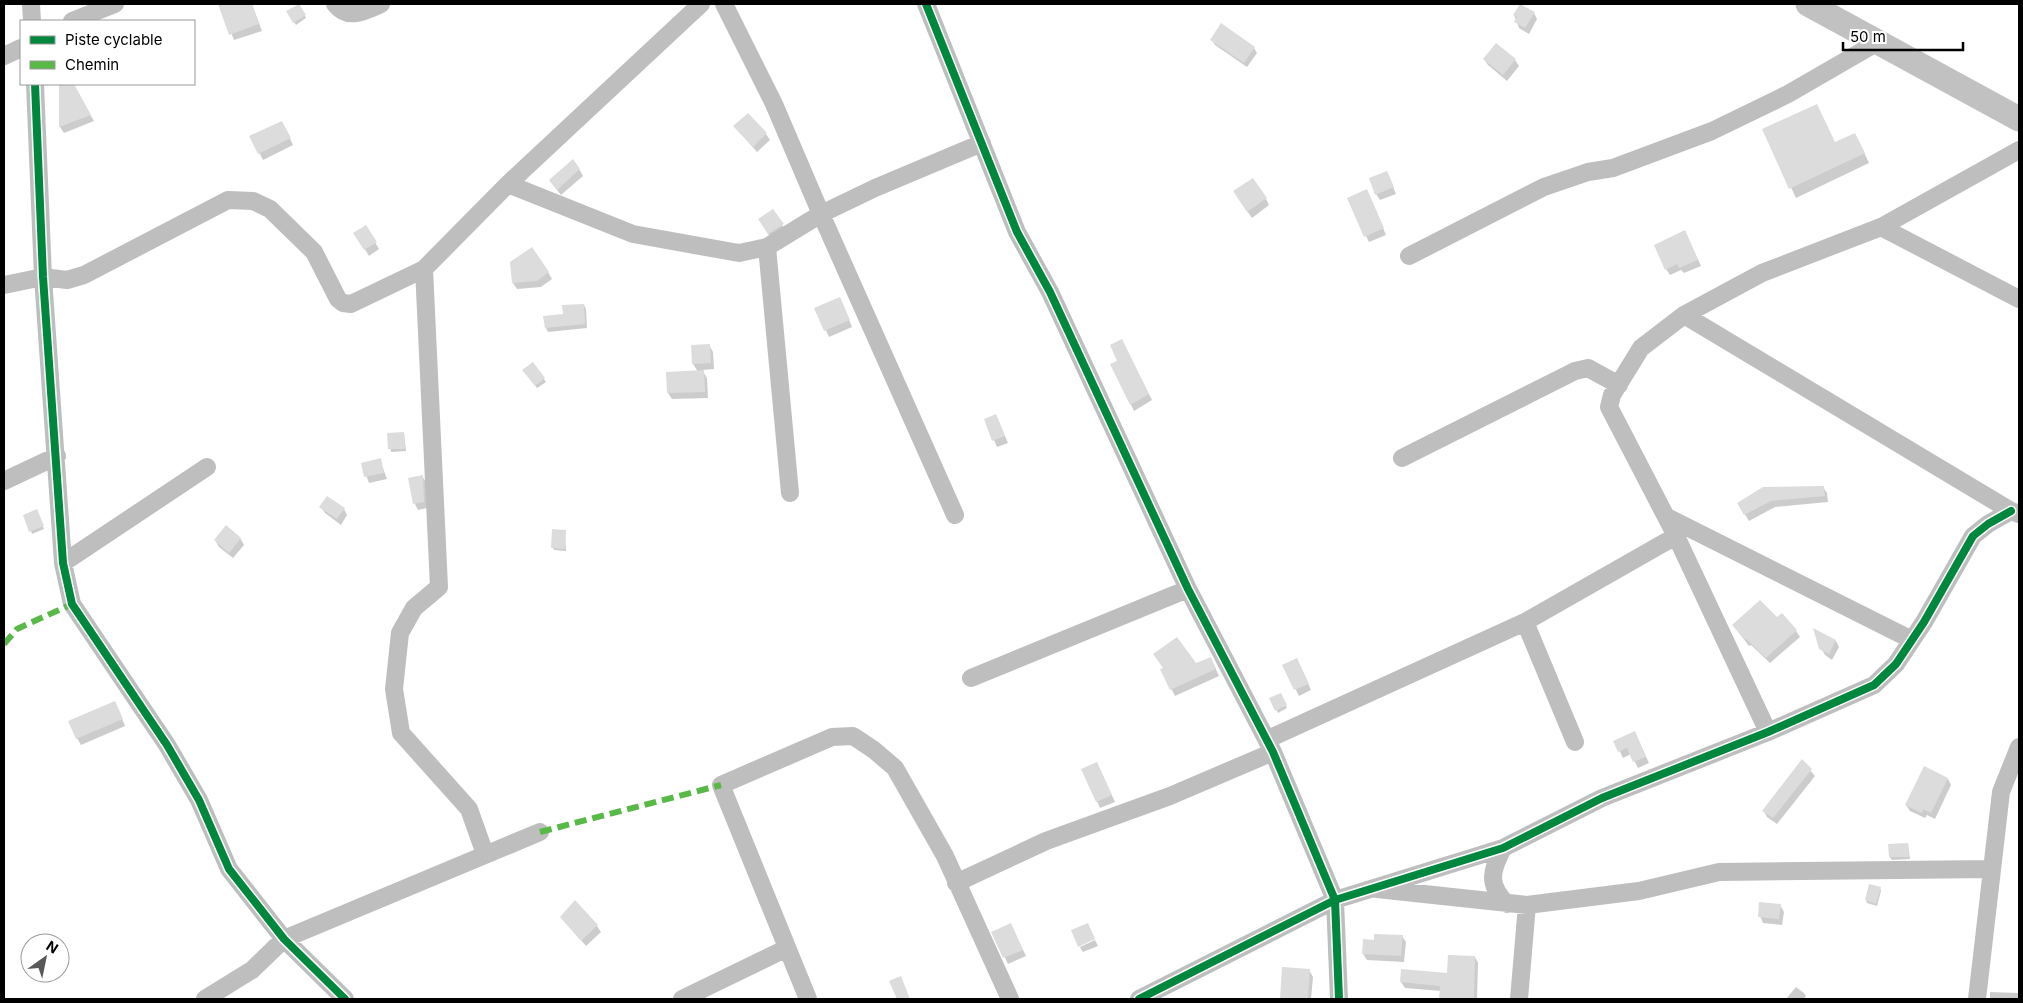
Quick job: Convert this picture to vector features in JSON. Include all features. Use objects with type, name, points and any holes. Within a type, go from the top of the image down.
[{"type":"street","points":[[31,4],[32,20]]},
{"type":"street","points":[[75,20],[115,4]]},
{"type":"street","points":[[335,4],[339,10],[347,14],[359,13],[380,4]]},
{"type":"street","points":[[4,285],[44,278],[67,280],[84,275],[228,200],[253,201],[270,209],[314,252],[338,299],[344,303],[351,304],[424,270],[508,184],[701,4]]},
{"type":"street","points":[[724,4],[774,104],[820,214],[955,515]]},
{"type":"street","points":[[926,4],[1017,232],[1050,292],[1188,589],[1271,746],[1335,900],[1339,999]]},
{"type":"street","points":[[1808,4],[2019,120]]},
{"type":"street","points":[[1410,256],[1544,186],[1588,172],[1613,168],[1712,131],[1788,94],[1878,42]]},
{"type":"street","points":[[4,56],[20,48]]},
{"type":"street","points":[[35,85],[44,278],[63,563],[72,604],[167,745],[199,800],[229,869],[284,939],[345,999]]},
{"type":"street","points":[[508,184],[633,234],[739,253],[768,247],[820,214],[875,188],[982,143]]},
{"type":"street","points":[[1768,732],[1667,517],[1609,407],[1612,395],[1641,348],[1684,315],[1762,273],[1881,227],[2019,150]]},
{"type":"street","points":[[1881,227],[2019,299]]},
{"type":"street","points":[[768,247],[790,493]]},
{"type":"street","points":[[424,270],[439,587],[414,608],[400,632],[394,690],[401,733],[469,809],[485,854]]},
{"type":"street","points":[[1684,315],[2015,512]]},
{"type":"street","points":[[1402,458],[1575,372],[1588,368],[1619,385]]},
{"type":"street","points":[[4,481],[57,456]]},
{"type":"street","points":[[63,563],[207,467]]},
{"type":"street","points":[[1139,999],[1335,900],[1503,848],[1602,798],[1768,732],[1874,685],[1896,664],[1912,640],[1973,536],[1988,524],[2015,512]]},
{"type":"street","points":[[1667,517],[1912,640]]},
{"type":"street","points":[[956,883],[1046,841],[1170,796],[1525,622],[1676,536]]},
{"type":"street","points":[[971,678],[1188,589]]},
{"type":"street","points":[[1525,622],[1575,742]]},
{"type":"street","points":[[808,999],[721,785],[832,737],[853,736],[895,768],[945,856],[1010,999]]},
{"type":"street","points":[[1977,999],[2001,792],[2019,746]]},
{"type":"street","points":[[205,999],[252,970],[284,939],[540,832]]},
{"type":"street","points":[[1503,848],[1492,870],[1497,894],[1507,904]]},
{"type":"street","points":[[1372,889],[1526,905],[1639,891],[1719,872],[1991,869]]},
{"type":"street","points":[[1519,999],[1526,905]]},
{"type":"street","points":[[682,999],[787,948]]},
{"type":"building","points":[[218,4],[252,4],[259,24],[229,35]]},
{"type":"building","points":[[299,4],[306,15],[293,23],[286,11]]},
{"type":"building","points":[[1520,4],[1535,12],[1525,28],[1514,22],[1517,17],[1513,15]]},
{"type":"building","points":[[1221,23],[1255,47],[1244,63],[1210,40]]},
{"type":"building","points":[[1496,43],[1516,59],[1503,75],[1483,59]]},
{"type":"building","points":[[59,85],[75,85],[91,115],[59,127]]},
{"type":"building","points":[[1817,104],[1835,142],[1855,133],[1865,153],[1789,189],[1762,129]]},
{"type":"building","points":[[748,113],[767,133],[753,147],[733,126]]},
{"type":"building","points":[[282,121],[291,138],[258,154],[249,136]]},
{"type":"building","points":[[573,159],[580,169],[557,190],[549,180]]},
{"type":"building","points":[[1387,171],[1394,187],[1375,195],[1369,178]]},
{"type":"building","points":[[1253,178],[1267,198],[1247,212],[1233,191]]},
{"type":"building","points":[[1367,189],[1384,228],[1364,237],[1347,198]]},
{"type":"building","points":[[773,209],[784,224],[768,234],[758,219]]},
{"type":"building","points":[[366,225],[377,242],[364,250],[353,233]]},
{"type":"building","points":[[1685,230],[1698,260],[1679,268],[1677,264],[1665,270],[1654,245]]},
{"type":"building","points":[[532,247],[549,272],[537,281],[512,283],[510,262]]},
{"type":"building","points":[[840,297],[850,320],[824,331],[814,308]]},
{"type":"building","points":[[584,304],[585,324],[545,328],[543,316],[563,314],[562,305]]},
{"type":"building","points":[[1122,339],[1149,394],[1130,405],[1110,364],[1117,361],[1110,345]]},
{"type":"building","points":[[710,344],[711,363],[692,364],[691,345]]},
{"type":"building","points":[[533,362],[545,378],[535,386],[522,370]]},
{"type":"building","points":[[704,370],[705,392],[667,393],[666,372]]},
{"type":"building","points":[[996,414],[1005,436],[992,441],[984,419]]},
{"type":"building","points":[[404,432],[405,449],[388,449],[387,433]]},
{"type":"building","points":[[381,458],[384,473],[364,477],[361,463]]},
{"type":"building","points":[[423,475],[424,502],[413,504],[408,478]]},
{"type":"building","points":[[1824,486],[1825,496],[1771,501],[1744,515],[1737,503],[1763,487]]},
{"type":"building","points":[[327,496],[345,508],[337,519],[319,507]]},
{"type":"building","points":[[37,509],[44,526],[29,532],[23,515]]},
{"type":"building","points":[[226,525],[241,538],[229,553],[214,540]]},
{"type":"building","points":[[552,529],[566,530],[565,549],[551,548]]},
{"type":"building","points":[[1760,600],[1777,617],[1782,613],[1797,630],[1766,658],[1745,640],[1732,625]]},
{"type":"building","points":[[1813,628],[1836,640],[1829,654],[1819,649]]},
{"type":"building","points":[[1177,637],[1196,663],[1211,657],[1216,669],[1170,690],[1160,669],[1163,668],[1153,654]]},
{"type":"building","points":[[1297,658],[1309,684],[1294,690],[1282,665]]},
{"type":"building","points":[[1281,693],[1287,705],[1275,711],[1269,698]]},
{"type":"building","points":[[115,701],[123,719],[76,739],[68,721]]},
{"type":"building","points":[[1635,731],[1646,757],[1633,762],[1627,748],[1618,752],[1613,741]]},
{"type":"building","points":[[1802,759],[1812,769],[1773,818],[1762,811]]},
{"type":"building","points":[[1097,762],[1112,795],[1096,802],[1081,769]]},
{"type":"building","points":[[1924,766],[1948,778],[1931,813],[1923,809],[1922,813],[1905,805]]},
{"type":"building","points":[[1908,843],[1909,857],[1889,857],[1888,844]]},
{"type":"building","points":[[1869,884],[1881,887],[1876,904],[1865,900]]},
{"type":"building","points":[[575,900],[598,925],[581,941],[560,917]]},
{"type":"building","points":[[1759,902],[1781,904],[1779,919],[1758,917]]},
{"type":"building","points":[[1011,923],[1023,950],[1003,958],[991,932]]},
{"type":"building","points":[[1088,923],[1095,939],[1078,947],[1071,930]]},
{"type":"building","points":[[1374,934],[1403,935],[1401,956],[1362,954],[1363,939],[1374,940]]},
{"type":"building","points":[[1448,955],[1475,956],[1474,999],[1439,999],[1440,986],[1400,982],[1401,969],[1447,973]]},
{"type":"building","points":[[1282,967],[1310,969],[1308,998],[1280,999]]},
{"type":"building","points":[[901,976],[910,999],[897,999],[889,981]]},
{"type":"marked path","points":[[4,644],[17,629],[72,604]]},
{"type":"marked path","points":[[540,832],[721,785]]},
{"type":"cycle path","points":[[926,4],[1017,232],[1050,292],[1188,589],[1273,752],[1335,900],[1339,999]]},
{"type":"cycle path","points":[[35,85],[43,277],[63,563],[72,604],[167,745],[199,800],[229,869],[284,939],[345,999]]},
{"type":"cycle path","points":[[1139,999],[1335,900],[1503,848],[1602,798],[1768,732],[1874,685],[1896,664],[1924,622],[1973,536],[1988,524],[2011,511]]}]
